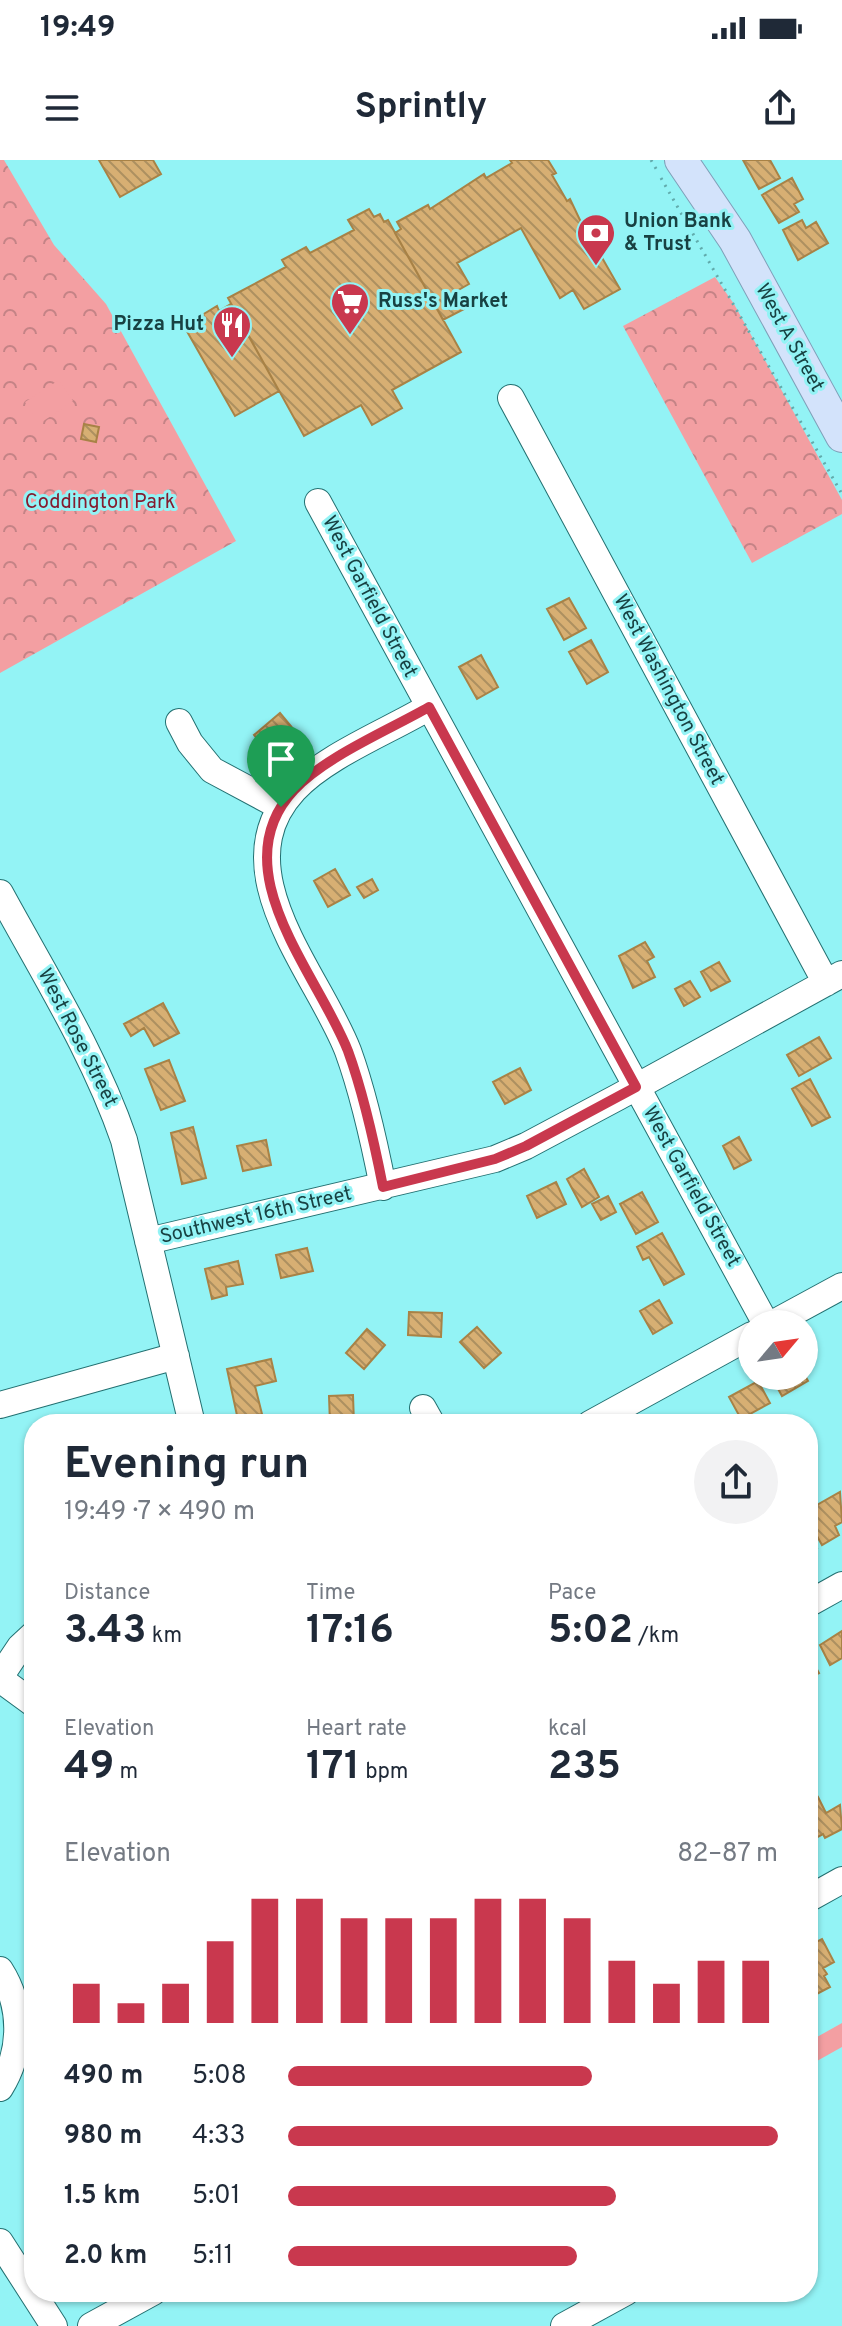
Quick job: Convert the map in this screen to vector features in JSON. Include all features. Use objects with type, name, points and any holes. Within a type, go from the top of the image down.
[{"type":"main road","name":"West A Street","points":[[681,160],[735,240],[842,436]]},
{"type":"main road","points":[[692,160],[735,240]]},
{"type":"main road","name":"West A Street","points":[[701,160],[735,240]]},
{"type":"street","name":"West Washington Street","points":[[511,398],[834,978]]},
{"type":"street","name":"West Garfield Street","points":[[318,502],[758,1310]]},
{"type":"street","points":[[383,1187],[363,1098],[348,1051],[278,915],[268,886],[266,860],[281,807],[311,774],[429,707]]},
{"type":"street","points":[[179,722],[190,743],[212,770],[281,807]]},
{"type":"street","name":"West Rose Street","points":[[0,893],[111,1102],[124,1140],[190,1414]]},
{"type":"street","name":"Southwest 16th Street","points":[[148,1241],[495,1159],[526,1146],[834,978]]},
{"type":"street","points":[[798,1310],[842,1286]]},
{"type":"street","points":[[608,1414],[738,1343]]},
{"type":"street","points":[[0,1405],[176,1356]]},
{"type":"street","points":[[818,1598],[842,1585]]},
{"type":"street","points":[[24,1643],[0,1678],[24,1696]]},
{"type":"street","points":[[818,1894],[841,1883]]},
{"type":"street","points":[[0,1970],[15,2002],[18,2024],[12,2066],[0,2088]]},
{"type":"street","points":[[0,2242],[24,2279]]},
{"type":"street","points":[[39,2302],[54,2326]]},
{"type":"street","points":[[91,2326],[135,2302]]},
{"type":"street","points":[[564,2326],[608,2302]]},
{"type":"path","points":[[651,160],[842,494]]},
{"type":"green space","name":"Coddington Park","points":[[0,160],[4,160],[54,245],[106,304],[236,541],[0,673]]},
{"type":"green space","points":[[715,277],[734,304],[842,500],[842,514],[752,563],[623,326]]},
{"type":"green space","points":[[59,380],[73,401],[39,424],[25,402]]},
{"type":"green space","points":[[842,2023],[842,2047],[818,2060],[818,2036]]},
{"type":"building","points":[[99,160],[153,160],[161,174],[120,197]]},
{"type":"building","points":[[510,160],[548,160],[556,173],[552,175],[567,201],[570,199],[598,258],[601,256],[620,289],[584,309],[573,290],[560,298],[521,228],[457,263],[469,284],[455,292],[464,309],[443,320],[395,233],[401,229],[397,222],[428,205],[430,209],[484,174],[486,178],[512,163]]},
{"type":"building","points":[[743,160],[770,160],[780,178],[759,189]]},
{"type":"building","points":[[792,178],[803,199],[794,204],[799,212],[779,223],[762,195]]},
{"type":"building","name":"Russ's Market","points":[[369,209],[374,217],[380,214],[384,222],[388,220],[461,352],[392,390],[402,408],[372,425],[361,405],[304,436],[228,298],[286,267],[282,260],[306,247],[310,253],[354,230],[348,220]]},
{"type":"building","points":[[802,220],[806,228],[816,222],[828,243],[798,260],[783,230]]},
{"type":"building","name":"Pizza Hut","points":[[231,304],[279,391],[235,416],[184,326],[217,306],[219,311]]},
{"type":"building","points":[[84,424],[99,427],[96,442],[81,439]]},
{"type":"building","points":[[569,598],[586,628],[564,640],[547,609]]},
{"type":"building","points":[[591,640],[608,672],[587,684],[569,652]]},
{"type":"building","points":[[481,655],[498,687],[477,699],[459,667]]},
{"type":"building","points":[[280,713],[295,731],[268,752],[254,735]]},
{"type":"building","points":[[335,869],[350,895],[328,907],[314,881]]},
{"type":"building","points":[[372,879],[378,890],[364,898],[357,887]]},
{"type":"building","points":[[645,942],[654,957],[647,961],[655,977],[633,988],[619,956]]},
{"type":"building","points":[[719,962],[730,981],[711,991],[701,972]]},
{"type":"building","points":[[690,981],[700,997],[684,1006],[675,989]]},
{"type":"building","points":[[163,1003],[179,1033],[154,1046],[144,1028],[131,1036],[124,1024]]},
{"type":"building","points":[[819,1037],[831,1058],[799,1076],[787,1055]]},
{"type":"building","points":[[169,1060],[185,1101],[161,1110],[145,1069]]},
{"type":"building","points":[[520,1068],[531,1090],[505,1104],[493,1082]]},
{"type":"building","points":[[810,1079],[830,1117],[812,1126],[792,1089]]},
{"type":"building","points":[[193,1127],[206,1178],[182,1184],[171,1133]]},
{"type":"building","points":[[739,1137],[751,1160],[734,1169],[723,1146]]},
{"type":"building","points":[[266,1140],[271,1165],[243,1171],[237,1146]]},
{"type":"building","points":[[584,1169],[599,1197],[582,1207],[567,1179]]},
{"type":"building","points":[[556,1182],[566,1204],[537,1218],[527,1196]]},
{"type":"building","points":[[642,1192],[658,1222],[636,1234],[620,1204]]},
{"type":"building","points":[[608,1196],[616,1212],[601,1220],[592,1204]]},
{"type":"building","points":[[662,1233],[684,1274],[664,1285],[649,1257],[643,1260],[637,1247]]},
{"type":"building","points":[[307,1248],[313,1271],[281,1278],[276,1255]]},
{"type":"building","points":[[238,1261],[243,1284],[226,1287],[227,1295],[212,1299],[205,1269]]},
{"type":"building","points":[[659,1300],[672,1323],[653,1334],[640,1311]]},
{"type":"building","points":[[409,1312],[442,1313],[441,1337],[408,1335]]},
{"type":"building","points":[[477,1327],[501,1353],[484,1368],[460,1342]]},
{"type":"building","points":[[367,1329],[385,1345],[364,1369],[346,1353]]},
{"type":"building","points":[[271,1359],[276,1381],[255,1386],[262,1414],[237,1414],[227,1369]]},
{"type":"building","points":[[742,1390],[763,1390],[770,1403],[750,1414],[738,1414],[729,1397]]},
{"type":"building","points":[[779,1390],[792,1390],[782,1396]]},
{"type":"building","points":[[353,1395],[354,1414],[330,1414],[329,1396]]},
{"type":"building","points":[[840,1492],[842,1522],[835,1526],[839,1535],[822,1545],[818,1538],[818,1504]]},
{"type":"building","points":[[842,1631],[842,1658],[830,1665],[820,1645]]},
{"type":"building","points":[[818,1797],[826,1813],[840,1805],[842,1829],[825,1838],[823,1834],[818,1837]]},
{"type":"building","points":[[822,1939],[834,1962],[823,1968],[830,1987],[818,1993],[818,1941]]},
{"type":"place","name":"Union Bank & Trust","points":[[596,267]]},
{"type":"place","name":"Russ's Market","points":[[350,336]]},
{"type":"place","name":"Pizza Hut","points":[[232,359]]},
{"type":"route","points":[[429,707],[636,1087],[526,1146],[495,1159],[383,1187],[363,1098],[348,1051],[278,915],[268,886],[266,860],[281,807],[311,774],[429,707]]}]
